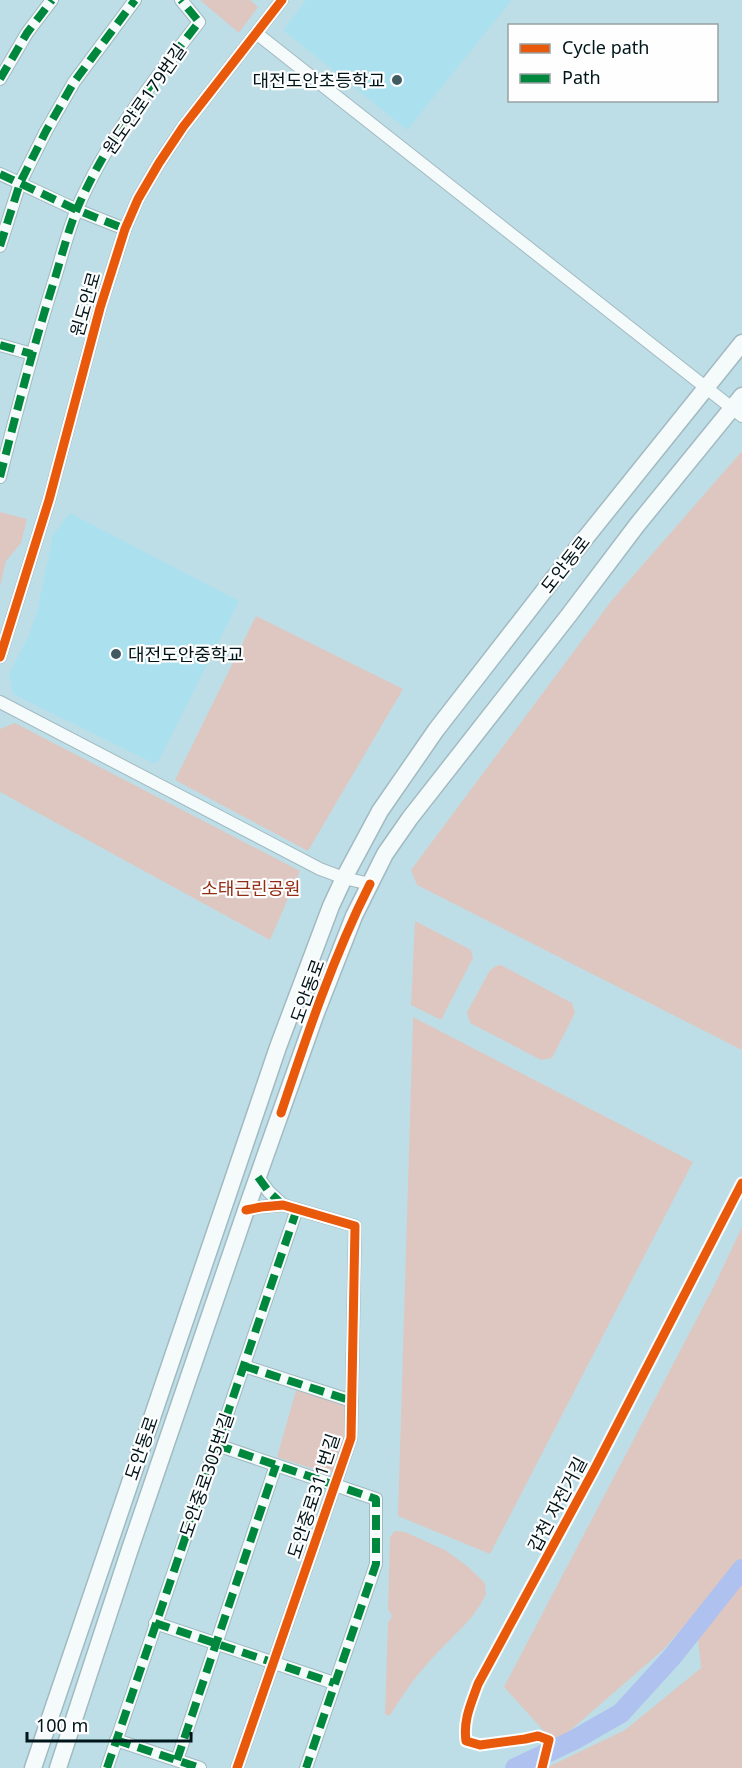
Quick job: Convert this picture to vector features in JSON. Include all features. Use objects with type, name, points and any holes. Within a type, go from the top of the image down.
[{"type":"main road","name":"도안동로","points":[[33,1768],[278,1047],[331,906],[344,878],[381,811],[436,730],[578,547],[742,343]]},
{"type":"main road","name":"도안동로","points":[[58,1768],[246,1210],[341,946],[370,884],[386,854],[410,818],[637,525],[739,406]]},
{"type":"street","points":[[0,79],[27,33],[52,0]]},
{"type":"street","points":[[0,246],[20,183],[74,82],[135,0]]},
{"type":"street","name":"원도안로179번길","points":[[0,477],[32,354],[77,210],[100,161],[124,122],[154,79],[200,22],[181,0]]},
{"type":"street","name":"원도안로","points":[[0,657],[45,510],[100,308],[125,230],[138,199],[171,144],[282,0]]},
{"type":"street","points":[[256,33],[706,388],[739,406]]},
{"type":"street","points":[[0,174],[125,230]]},
{"type":"street","points":[[0,345],[32,354]]},
{"type":"street","points":[[0,702],[320,869],[370,884]]},
{"type":"street","points":[[258,1177],[269,1192],[284,1205]]},
{"type":"street","points":[[246,1210],[284,1205]]},
{"type":"street","name":"도안중로311번길","points":[[237,1768],[351,1438],[355,1226],[284,1205]]},
{"type":"street","name":"도안중로305번길","points":[[106,1768],[297,1209]]},
{"type":"street","points":[[244,1366],[352,1401]]},
{"type":"street","points":[[217,1445],[376,1499],[376,1564],[306,1768]]},
{"type":"street","points":[[177,1760],[276,1465]]},
{"type":"street","points":[[155,1623],[334,1683]]},
{"type":"street","points":[[116,1740],[200,1768]]},
{"type":"shaded area","name":"대전도안초등학교","points":[[306,0],[512,0],[407,130],[283,30]]},
{"type":"shaded area","name":"대전도안중학교","points":[[70,513],[239,601],[158,762],[153,763],[13,694],[9,674],[29,635],[38,608],[53,535]]},
{"type":"green space","points":[[200,0],[250,0],[258,7],[239,33]]},
{"type":"green space","points":[[742,451],[742,1050],[417,885],[411,870],[612,600]]},
{"type":"green space","points":[[0,512],[27,519],[21,543],[6,561],[0,586]]},
{"type":"green space","points":[[256,616],[403,689],[308,851],[175,780]]},
{"type":"green space","name":"소태근린공원","points":[[15,723],[300,871],[270,940],[0,792],[0,729]]},
{"type":"green space","points":[[415,921],[471,950],[473,958],[441,1020],[411,1005]]},
{"type":"green space","points":[[501,965],[572,1003],[575,1013],[552,1058],[541,1060],[470,1023],[467,1012],[490,970]]},
{"type":"green space","points":[[413,1017],[693,1162],[490,1554],[398,1516]]},
{"type":"green space","points":[[742,1227],[742,1560],[663,1650],[558,1741],[543,1730],[504,1687],[714,1286]]},
{"type":"green space","points":[[297,1387],[343,1403],[347,1410],[346,1437],[334,1471],[326,1473],[277,1457]]},
{"type":"green space","points":[[395,1531],[405,1532],[445,1550],[485,1583],[486,1594],[471,1617],[425,1666],[388,1716],[385,1714],[388,1623],[392,1616],[388,1609],[390,1537]]},
{"type":"green space","points":[[742,1582],[742,1768],[546,1768],[625,1730],[701,1668],[698,1639],[726,1597]]},
{"type":"waterway","points":[[515,1768],[574,1740],[621,1713],[672,1657],[742,1569]]},
{"type":"marked path","points":[[0,79],[27,33],[52,0]]},
{"type":"marked path","points":[[0,246],[20,183],[46,131],[74,82],[135,0]]},
{"type":"marked path","points":[[0,477],[40,328],[77,209],[102,159],[132,111],[199,22],[181,0]]},
{"type":"marked path","points":[[0,174],[77,210],[125,229]]},
{"type":"marked path","points":[[0,345],[32,354]]},
{"type":"marked path","points":[[258,1177],[283,1205]]},
{"type":"marked path","points":[[107,1768],[297,1209]]},
{"type":"marked path","points":[[244,1366],[352,1401]]},
{"type":"marked path","points":[[217,1445],[376,1499],[376,1564],[306,1768]]},
{"type":"marked path","points":[[177,1760],[276,1465]]},
{"type":"marked path","points":[[155,1623],[334,1683]]},
{"type":"marked path","points":[[116,1740],[200,1768]]},
{"type":"cycle path","points":[[0,657],[49,500],[100,308],[125,229],[138,199],[183,127],[282,0]]},
{"type":"cycle path","points":[[281,1113],[332,968],[370,884]]},
{"type":"cycle path","name":"갑천 자전거길","points":[[542,1768],[549,1740],[538,1736],[480,1745],[466,1741],[470,1705],[478,1684],[594,1470],[742,1183]]},
{"type":"cycle path","points":[[237,1768],[351,1438],[355,1226],[283,1205],[246,1210]]},
{"type":"place","name":"대전도안초등학교","points":[[397,80]]},
{"type":"place","name":"대전도안중학교","points":[[116,654]]}]
